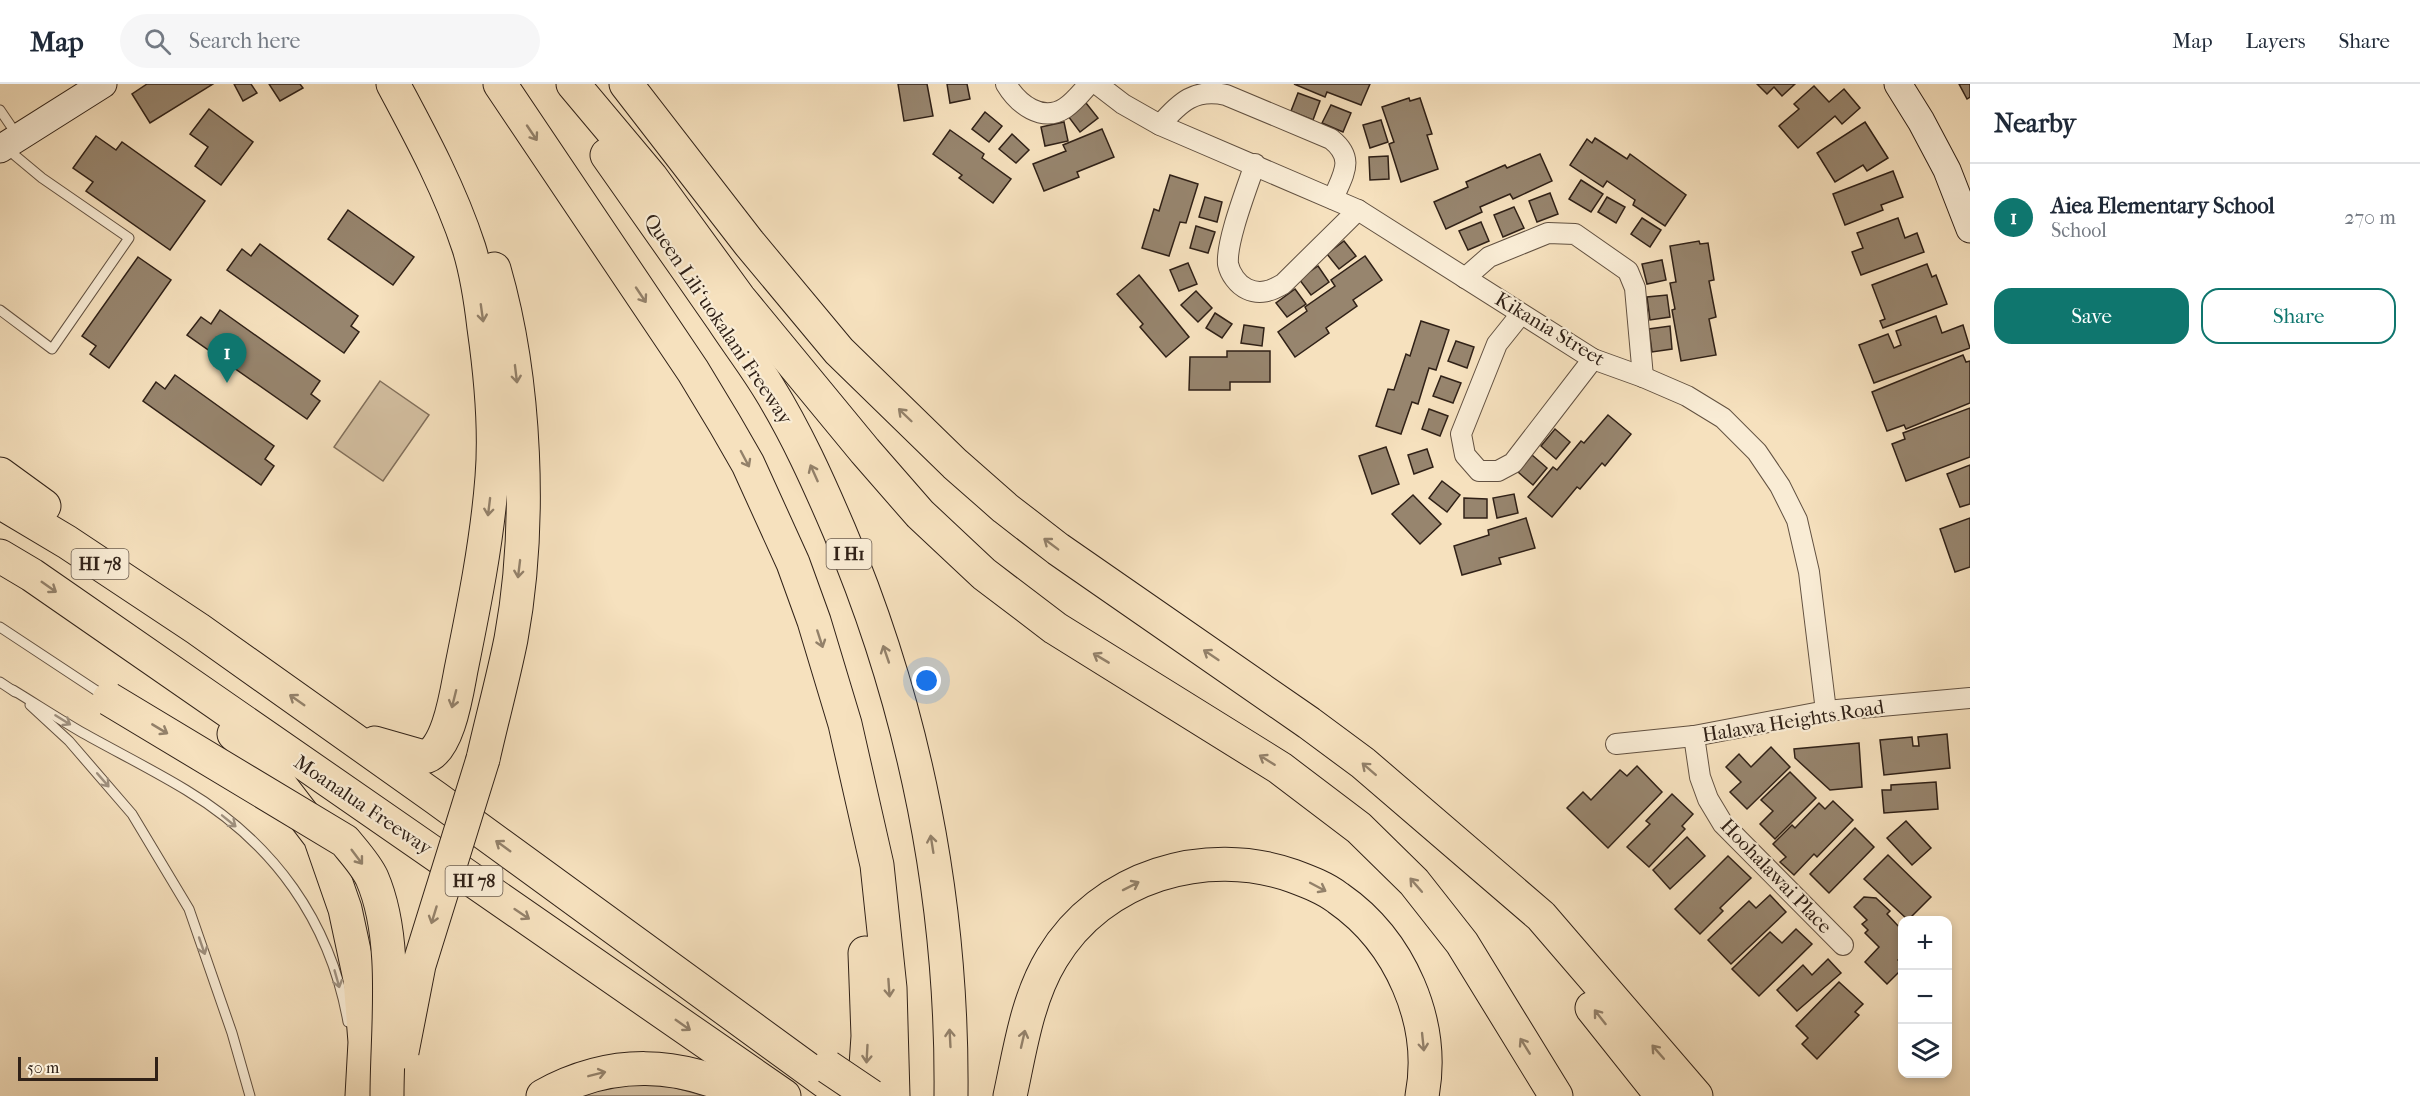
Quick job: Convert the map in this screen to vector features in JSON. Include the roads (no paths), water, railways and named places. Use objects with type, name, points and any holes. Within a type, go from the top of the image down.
[{"type":"highway","points":[[345,734],[424,757],[437,751],[443,742],[476,601],[492,476],[493,407],[487,347],[481,303],[469,250],[437,166],[393,84]]},
{"type":"highway","points":[[396,1096],[419,965],[483,759],[511,638],[521,549],[522,459],[516,374],[504,305],[472,202],[432,116],[412,84]]},
{"type":"highway","points":[[500,84],[693,371],[748,464],[780,532],[804,592],[832,674],[877,866],[890,988],[893,1096]]},
{"type":"highway","name":"Queen Liliʻuokalani Freeway","points":[[557,84],[768,387],[803,449],[857,573],[889,663],[927,818],[941,900],[951,1054],[951,1096]]},
{"type":"highway","points":[[573,84],[651,177],[739,298],[865,452],[921,514],[984,574],[1055,628],[1280,768],[1359,828],[1414,882],[1462,943],[1556,1096]]},
{"type":"highway","points":[[626,84],[749,243],[838,351],[955,464],[1005,508],[1058,549],[1363,763],[1541,916],[1696,1096]]},
{"type":"highway","points":[[0,474],[76,528],[198,629]]},
{"type":"highway","name":"HI 78","points":[[0,502],[67,542],[198,629],[833,1082]]},
{"type":"highway","name":"Moanalua Freeway","points":[[0,556],[32,575],[784,1096]]},
{"type":"highway","points":[[162,667],[258,756],[320,837],[345,909],[360,979],[365,1042],[362,1096]]},
{"type":"highway","points":[[109,699],[345,841],[372,876],[385,917],[388,951],[387,1096]]},
{"type":"highway","points":[[845,724],[866,967],[868,1036],[864,1096]]},
{"type":"highway","points":[[1413,808],[1483,880],[1551,956],[1662,1096]]},
{"type":"highway","points":[[1010,1096],[1025,1028],[1038,987],[1052,958],[1079,923],[1108,898],[1130,885],[1177,868],[1215,864],[1277,870],[1309,882],[1338,897],[1362,918],[1400,968],[1414,996],[1421,1023],[1424,1056],[1422,1096]]},
{"type":"highway","points":[[543,1096],[579,1079],[601,1073],[648,1068],[695,1074],[722,1082],[749,1096]]},
{"type":"highway","points":[[833,1082],[871,1096]]},
{"type":"street","points":[[7,144],[103,84]]},
{"type":"street","points":[[1006,84],[1013,95],[1034,111],[1052,114],[1066,107],[1089,84]]},
{"type":"street","name":"Kikania Street","points":[[1097,84],[1123,104],[1160,125],[1358,210],[1593,359],[1643,376],[1688,396],[1723,418],[1757,452],[1780,486],[1797,520],[1809,572],[1826,711]]},
{"type":"street","points":[[1898,84],[1922,121],[1947,170],[1970,229]]},
{"type":"street","points":[[1160,125],[1176,106],[1196,95],[1210,92],[1226,95],[1330,139],[1342,148],[1346,162],[1333,198]]},
{"type":"street","points":[[1255,164],[1230,246],[1228,265],[1234,278],[1244,288],[1256,292],[1271,291],[1283,284],[1358,210]]},
{"type":"street","points":[[1465,278],[1489,257],[1548,233],[1575,234],[1628,271],[1635,288],[1643,376]]},
{"type":"street","points":[[1521,314],[1497,344],[1461,434],[1465,455],[1479,471],[1498,471],[1513,464],[1593,359]]},
{"type":"street","name":"Halawa Heights Road","points":[[1616,744],[1694,736],[1826,711],[1970,698]]},
{"type":"street","name":"Hoohalawai Place","points":[[1694,736],[1700,777],[1708,799],[1723,824],[1843,945]]},
{"type":"lane","points":[[0,110],[7,144],[42,178],[129,238],[52,349],[0,310]]},
{"type":"lane","points":[[0,627],[109,699]]},
{"type":"lane","points":[[0,682],[80,731],[188,791],[252,840],[279,868],[304,901],[325,940],[345,1006],[349,1030]]},
{"type":"lane","points":[[13,690],[69,741],[132,814],[189,909],[232,1033],[250,1096]]},
{"type":"lane","points":[[353,1063],[356,1096]]},
{"type":"place","name":"Aiea Elementary School","points":[[227,383]]}]
